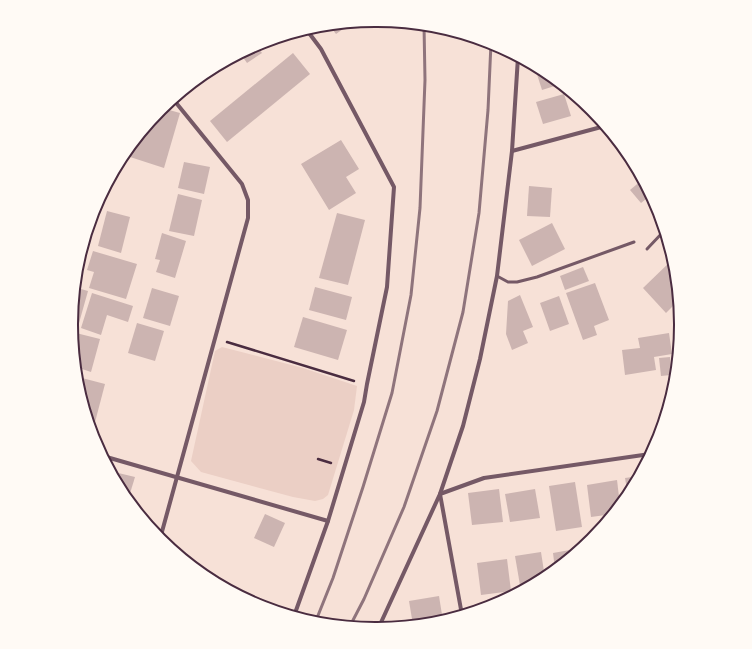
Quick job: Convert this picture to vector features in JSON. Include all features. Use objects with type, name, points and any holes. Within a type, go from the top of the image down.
[{"type":"street","points":[[296,611],[328,521],[364,402],[387,287],[394,187],[321,49],[310,35]]},
{"type":"street","points":[[381,622],[440,494],[463,426],[480,359],[497,276],[512,151],[518,63]]},
{"type":"street","points":[[162,531],[248,218],[248,200],[242,184],[177,104]]},
{"type":"street","points":[[512,151],[599,127]]},
{"type":"street","points":[[440,494],[484,478],[643,455]]},
{"type":"street","points":[[110,458],[328,521]]},
{"type":"street","points":[[440,494],[461,609]]},
{"type":"lane","points":[[647,249],[660,236]]},
{"type":"lane","points":[[497,276],[508,282],[517,282],[537,277],[634,242]]},
{"type":"path","points":[[215,339],[367,384]]},
{"type":"path","points":[[318,459],[337,465]]},
{"type":"shaded area","points":[[222,347],[303,368],[357,386],[354,410],[328,495],[323,499],[315,501],[293,497],[201,472],[191,461],[215,351]]},
{"type":"building","points":[[342,29],[336,34],[333,31]]},
{"type":"building","points":[[260,51],[262,53],[247,63],[244,58]]},
{"type":"building","points":[[293,53],[310,74],[227,142],[210,121]]},
{"type":"building","points":[[537,75],[554,86],[542,90]]},
{"type":"building","points":[[564,94],[571,116],[543,124],[536,102]]},
{"type":"building","points":[[170,110],[180,113],[164,168],[130,157],[152,128]]},
{"type":"building","points":[[341,140],[359,169],[346,177],[356,193],[329,210],[301,164]]},
{"type":"building","points":[[184,162],[210,167],[204,194],[178,188]]},
{"type":"building","points":[[638,183],[646,199],[641,203],[630,190]]},
{"type":"building","points":[[529,186],[552,188],[550,217],[527,216]]},
{"type":"building","points":[[178,194],[202,200],[194,236],[169,231]]},
{"type":"building","points":[[107,211],[130,217],[121,253],[98,246]]},
{"type":"building","points":[[337,213],[365,220],[348,285],[319,278]]},
{"type":"building","points":[[552,223],[565,249],[532,266],[519,240]]},
{"type":"building","points":[[162,233],[186,241],[175,278],[156,272],[160,260],[155,259]]},
{"type":"building","points":[[93,251],[137,264],[126,299],[89,288],[94,272],[87,270]]},
{"type":"building","points":[[668,264],[673,306],[666,313],[643,288]]},
{"type":"building","points":[[583,267],[589,281],[565,290],[560,276]]},
{"type":"building","points":[[595,283],[609,320],[594,326],[597,335],[583,340],[566,293]]},
{"type":"building","points":[[315,287],[352,297],[346,320],[309,310]]},
{"type":"building","points":[[152,288],[179,296],[170,326],[143,318]]},
{"type":"building","points":[[81,289],[88,291],[79,323],[78,323]]},
{"type":"building","points":[[92,293],[133,306],[128,322],[107,315],[101,335],[81,328]]},
{"type":"building","points":[[520,295],[533,327],[523,331],[528,343],[512,350],[506,334],[508,301]]},
{"type":"building","points":[[559,296],[569,324],[550,331],[540,303]]},
{"type":"building","points":[[303,317],[347,330],[338,360],[294,347]]},
{"type":"building","points":[[137,323],[164,331],[155,361],[128,353]]},
{"type":"building","points":[[669,333],[672,354],[654,357],[656,370],[625,375],[622,350],[640,348],[638,338]]},
{"type":"building","points":[[78,334],[100,339],[91,372],[82,369]]},
{"type":"building","points":[[670,357],[669,375],[661,376],[659,358]]},
{"type":"building","points":[[83,378],[105,384],[95,422]]},
{"type":"building","points":[[118,473],[135,477],[130,492]]},
{"type":"building","points":[[631,477],[626,485],[625,478]]},
{"type":"building","points":[[617,480],[619,496],[605,515],[591,517],[587,485]]},
{"type":"building","points":[[575,482],[582,527],[556,531],[549,486]]},
{"type":"building","points":[[499,489],[503,522],[472,525],[468,493]]},
{"type":"building","points":[[535,489],[540,518],[510,522],[505,494]]},
{"type":"building","points":[[265,514],[285,523],[274,547],[254,538]]},
{"type":"building","points":[[570,550],[554,563],[553,553]]},
{"type":"building","points":[[541,552],[544,570],[520,585],[515,556]]},
{"type":"building","points":[[507,559],[511,590],[507,592],[481,595],[477,563]]},
{"type":"building","points":[[439,596],[442,614],[412,619],[409,601]]},
{"type":"railway","points":[[318,616],[333,578],[392,393],[411,295],[420,208],[425,80],[424,31]]},
{"type":"railway","points":[[353,621],[364,599],[404,507],[437,411],[463,312],[479,213],[488,110],[491,50]]}]
